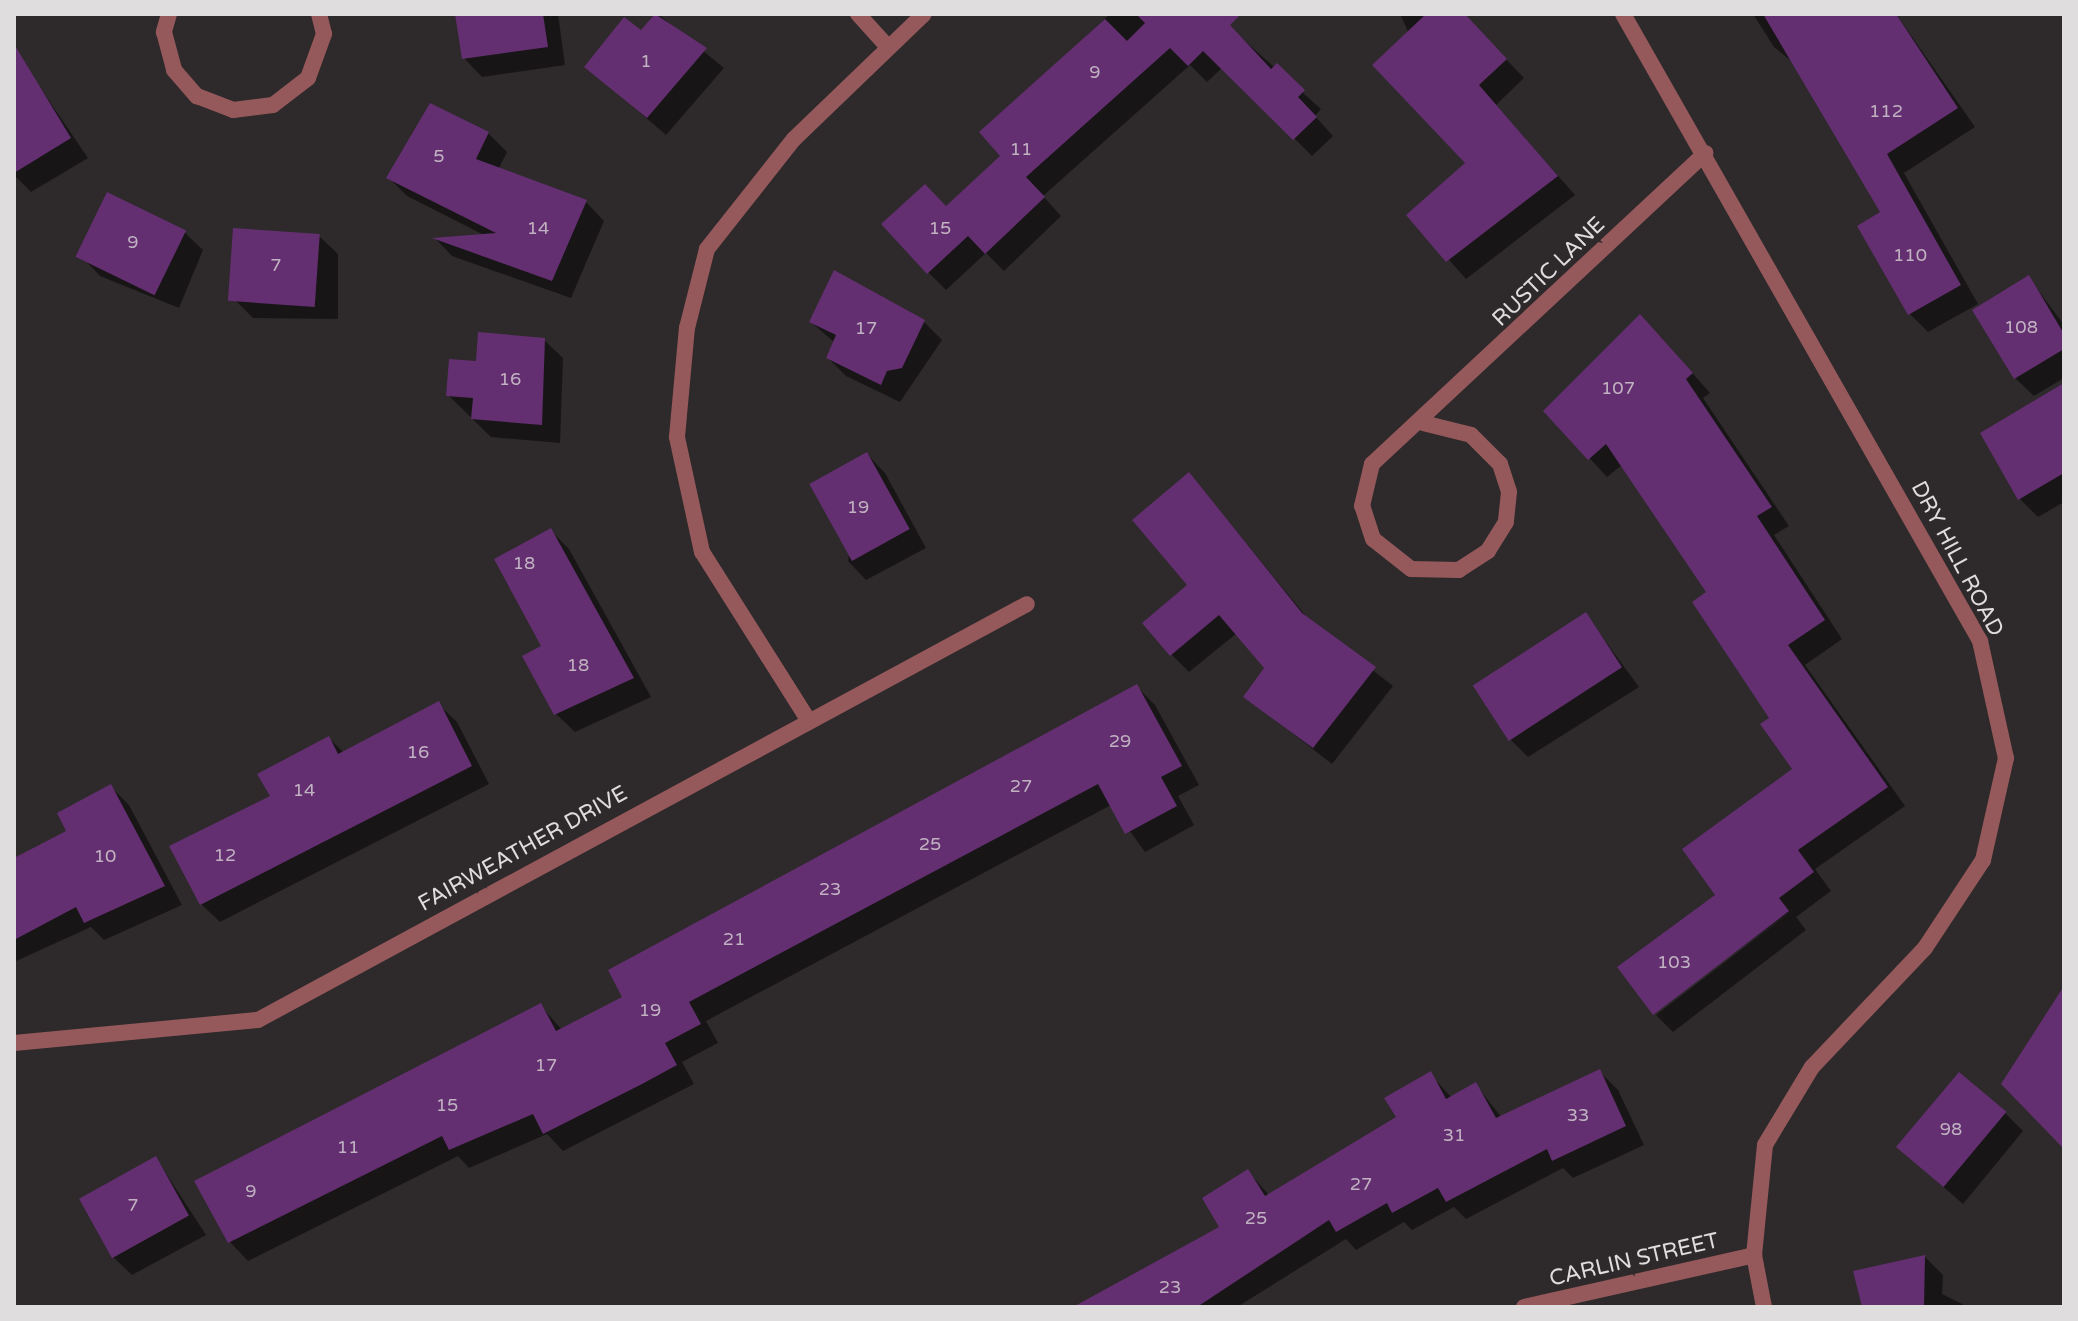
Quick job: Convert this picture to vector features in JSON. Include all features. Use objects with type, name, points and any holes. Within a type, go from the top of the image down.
[{"type":"street","points":[[169,14],[164,32],[174,70],[197,96],[233,110],[273,105],[308,78],[324,34],[319,14]]},
{"type":"street","points":[[858,14],[887,46]]},
{"type":"street","points":[[807,718],[702,552],[677,437],[687,328],[707,249],[794,139],[887,46],[924,14]]},
{"type":"street","name":"DRY HILL ROAD","points":[[1623,14],[1706,153],[1980,641],[2006,758],[1983,860],[1925,948],[1812,1067],[1765,1145],[1754,1255],[1764,1307]]},
{"type":"street","name":"RUSTIC LANE","points":[[1423,423],[1471,435],[1500,464],[1509,492],[1506,522],[1488,551],[1459,570],[1434,574],[1390,557],[1373,539],[1362,506],[1372,464],[1423,423],[1706,153]]},
{"type":"street","name":"FAIRWEATHER DRIVE","points":[[14,1043],[258,1020],[807,718],[1027,604]]},
{"type":"street","name":"CARLIN STREET","points":[[1524,1307],[1754,1255]]},
{"type":"building","points":[[455,14],[543,14],[548,47],[462,59]]},
{"type":"building","points":[[655,14],[707,48],[647,118],[584,67],[624,17],[641,30]]},
{"type":"building","points":[[1136,14],[1241,14],[1230,25],[1271,69],[1277,63],[1305,90],[1298,97],[1317,117],[1293,140],[1203,51],[1188,66],[1170,48],[1026,177],[1045,197],[985,254],[968,236],[927,274],[881,224],[925,184],[946,206],[1000,156],[979,132],[1105,19],[1127,41],[1145,23]]},
{"type":"building","points":[[1426,14],[1465,14],[1507,59],[1479,85],[1558,176],[1446,262],[1406,215],[1465,163],[1372,65]]},
{"type":"building","points":[[1763,14],[1896,14],[1958,108],[1887,154],[1961,285],[1908,315],[1857,226],[1880,212]]},
{"type":"building","points":[[14,44],[71,138],[14,173]]},
{"type":"building","points":[[430,103],[489,132],[476,159],[587,200],[552,281],[432,238],[496,233],[386,178]]},
{"type":"building","points":[[107,192],[186,231],[155,295],[75,257]]},
{"type":"building","points":[[233,228],[320,234],[315,307],[228,301]]},
{"type":"building","points":[[834,270],[925,320],[902,368],[887,371],[881,385],[826,358],[836,335],[809,322]]},
{"type":"building","points":[[2029,275],[2064,334],[2064,349],[2014,379],[1972,310]]},
{"type":"building","points":[[1640,314],[1693,373],[1686,379],[1772,507],[1757,516],[1825,620],[1788,645],[1888,787],[1798,850],[1814,872],[1779,898],[1789,911],[1653,1015],[1617,967],[1715,895],[1682,849],[1792,769],[1760,724],[1769,718],[1692,602],[1706,592],[1606,444],[1588,460],[1543,411]]},
{"type":"building","points":[[478,332],[545,338],[542,425],[471,419],[473,398],[446,396],[449,359],[476,361]]},
{"type":"building","points":[[2064,383],[2064,473],[2018,500],[1980,433]]},
{"type":"building","points":[[867,452],[910,529],[852,561],[809,484]]},
{"type":"building","points":[[1189,472],[1302,613],[1376,667],[1313,748],[1243,697],[1264,668],[1219,615],[1170,656],[1142,623],[1187,585],[1132,520]]},
{"type":"building","points":[[551,528],[634,678],[554,715],[522,656],[541,646],[494,559]]},
{"type":"building","points":[[1586,612],[1622,667],[1509,741],[1473,686]]},
{"type":"building","points":[[1137,684],[1182,766],[1161,777],[1177,806],[1125,834],[1098,784],[689,1002],[701,1024],[665,1043],[677,1065],[642,1084],[543,1134],[533,1114],[449,1150],[442,1136],[228,1243],[194,1181],[541,1003],[556,1031],[622,997],[608,970]]},
{"type":"building","points":[[439,701],[472,766],[200,905],[169,846],[270,796],[257,774],[329,736],[338,754]]},
{"type":"building","points":[[111,784],[165,886],[84,923],[76,907],[14,940],[14,858],[66,831],[57,813]]},
{"type":"building","points":[[2064,986],[2064,1149],[2001,1084]]},
{"type":"building","points":[[1600,1069],[1626,1126],[1552,1161],[1547,1149],[1446,1202],[1438,1188],[1392,1213],[1387,1203],[1336,1232],[1329,1220],[1197,1307],[1073,1307],[1219,1227],[1202,1198],[1248,1169],[1265,1196],[1396,1117],[1384,1098],[1431,1071],[1446,1099],[1476,1082],[1496,1118]]},
{"type":"building","points":[[1959,1072],[2006,1112],[1944,1187],[1896,1147]]},
{"type":"building","points":[[156,1156],[189,1215],[112,1258],[79,1199]]},
{"type":"building","points":[[1925,1255],[1924,1307],[1862,1307],[1853,1271]]}]
